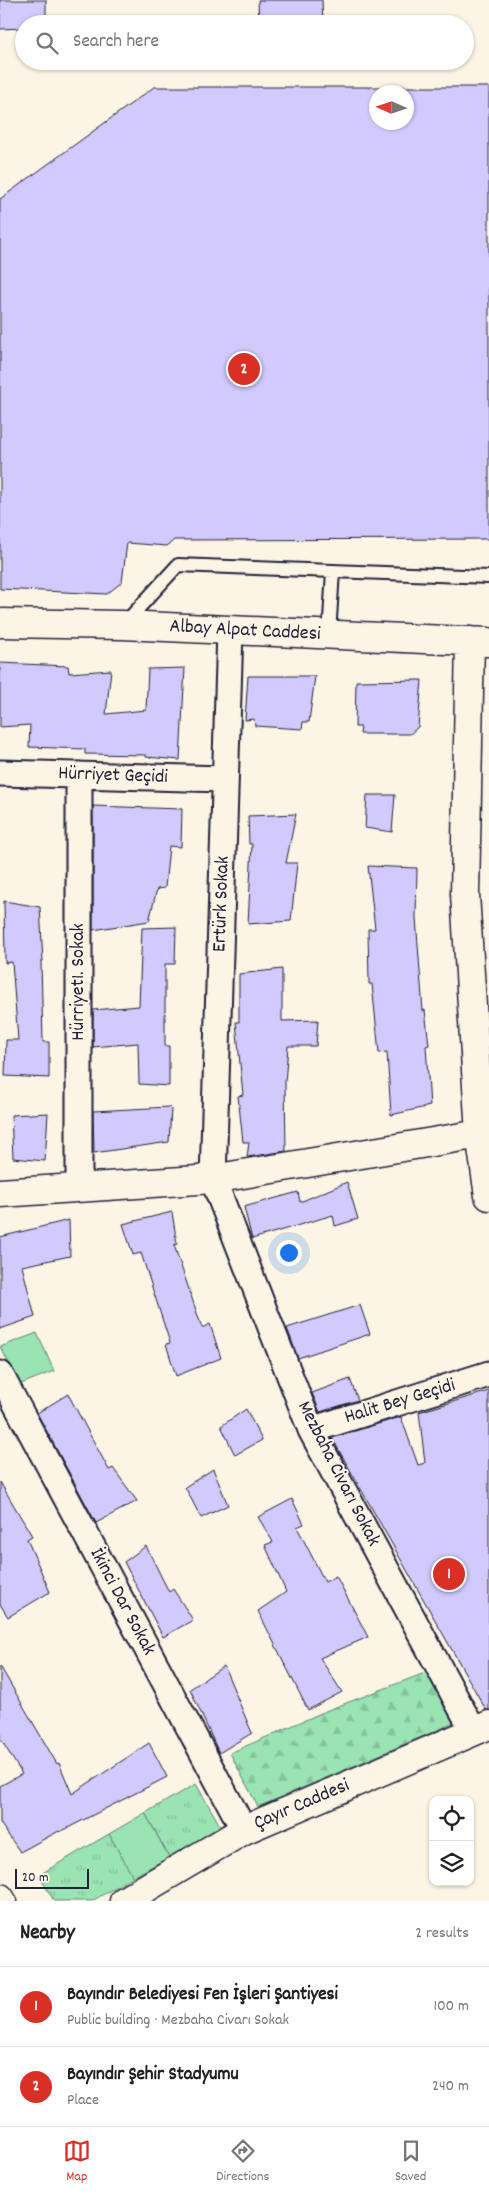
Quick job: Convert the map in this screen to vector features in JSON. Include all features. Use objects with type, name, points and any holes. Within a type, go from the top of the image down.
[{"type":"street","name":"Albay Alpat Caddesi","points":[[0,623],[123,625],[479,642]]},
{"type":"street","name":"Ertürk Sokak","points":[[214,1178],[230,630]]},
{"type":"street","points":[[479,642],[465,894],[480,1134],[489,1196]]},
{"type":"street","name":"Hürriyet Geçidi","points":[[0,773],[225,779]]},
{"type":"street","name":"Hürriyet1. Sokak","points":[[79,775],[79,1188]]},
{"type":"street","points":[[0,1193],[214,1178],[480,1134]]},
{"type":"street","name":"Mezbaha Civarı Sokak","points":[[214,1178],[311,1430],[482,1728]]},
{"type":"street","name":"İkinci Dar Sokak","points":[[0,1374],[244,1830]]},
{"type":"street","name":"Halit Bey Geçidi","points":[[311,1430],[489,1374]]},
{"type":"street","name":"Çayır Caddesi","points":[[124,1901],[244,1830],[482,1728]]},
{"type":"lane","points":[[123,625],[178,565],[489,577]]},
{"type":"lane","points":[[329,635],[332,571]]},
{"type":"green space","points":[[37,1333],[54,1371],[21,1384],[0,1347]]},
{"type":"green space","points":[[430,1671],[456,1722],[258,1807],[230,1753],[328,1710]]},
{"type":"green space","points":[[196,1784],[221,1827],[169,1857],[145,1813]]},
{"type":"green space","points":[[145,1813],[169,1857],[133,1877],[109,1834]]},
{"type":"green space","points":[[109,1834],[133,1877],[92,1901],[54,1901],[39,1875]]},
{"type":"building","points":[[0,0],[46,0],[46,15],[15,15],[15,28],[0,29]]},
{"type":"building","points":[[258,0],[322,0],[323,15],[259,15]]},
{"type":"building","points":[[154,87],[369,87],[369,130],[414,130],[414,87],[489,87],[489,539],[174,540],[167,546],[127,543],[122,582],[107,594],[0,589],[0,199]]},
{"type":"building","points":[[0,663],[68,666],[69,673],[111,670],[106,714],[146,710],[148,669],[185,668],[180,760],[146,757],[146,755],[85,754],[85,749],[29,747],[30,725],[0,727]]},
{"type":"building","points":[[248,676],[315,676],[309,722],[303,722],[302,729],[255,726],[254,719],[245,720]]},
{"type":"building","points":[[422,680],[418,727],[410,734],[360,734],[361,727],[355,727],[356,681]]},
{"type":"building","points":[[367,795],[395,795],[392,832],[365,828]]},
{"type":"building","points":[[93,806],[182,809],[181,847],[169,846],[165,888],[157,889],[149,921],[93,930]]},
{"type":"building","points":[[296,814],[286,863],[297,863],[291,921],[248,924],[252,844],[249,844],[248,816]]},
{"type":"building","points":[[368,866],[417,868],[416,918],[423,1011],[425,1010],[429,1045],[426,1046],[430,1106],[391,1115],[387,1052],[379,1053],[372,984],[369,984],[368,929],[375,929]]},
{"type":"building","points":[[4,901],[40,907],[43,961],[41,961],[43,1042],[49,1042],[49,1078],[5,1076],[6,1040],[18,1040],[12,962],[5,963]]},
{"type":"building","points":[[176,927],[175,964],[165,964],[165,1046],[169,1046],[169,1086],[139,1084],[138,1043],[93,1047],[93,1010],[139,1006],[142,928]]},
{"type":"building","points":[[282,969],[282,1021],[318,1020],[316,1046],[288,1046],[285,1083],[286,1151],[247,1157],[249,1142],[243,1142],[238,1096],[243,1095],[236,1022],[239,1022],[239,974]]},
{"type":"building","points":[[169,1107],[171,1109],[169,1142],[94,1153],[93,1111]]},
{"type":"building","points":[[48,1113],[45,1161],[13,1158],[11,1115]]},
{"type":"building","points":[[347,1182],[358,1219],[335,1226],[333,1215],[252,1239],[244,1207],[298,1192],[300,1202]]},
{"type":"building","points":[[172,1212],[177,1244],[174,1245],[202,1328],[210,1324],[221,1358],[176,1376],[166,1344],[170,1343],[141,1253],[133,1255],[123,1224]]},
{"type":"building","points":[[69,1220],[70,1256],[22,1266],[35,1317],[0,1329],[0,1237]]},
{"type":"building","points":[[360,1305],[370,1334],[298,1358],[287,1328]]},
{"type":"building","points":[[350,1379],[358,1400],[320,1412],[312,1393]]},
{"type":"building","points":[[489,1391],[489,1710],[486,1710],[332,1438],[401,1417],[418,1465],[425,1463],[419,1412]]},
{"type":"building","points":[[68,1394],[109,1470],[113,1468],[137,1501],[96,1523],[37,1413]]},
{"type":"building","points":[[246,1409],[262,1440],[235,1455],[221,1426]]},
{"type":"building","points":[[213,1469],[228,1505],[201,1518],[185,1487]]},
{"type":"building","points":[[0,1482],[32,1536],[27,1539],[50,1592],[8,1617],[0,1604]]},
{"type":"building","points":[[292,1499],[304,1524],[297,1527],[325,1582],[336,1576],[368,1637],[320,1658],[342,1692],[308,1710],[258,1611],[286,1592],[265,1545],[273,1542],[258,1517]]},
{"type":"building","points":[[146,1546],[169,1592],[173,1589],[193,1620],[163,1637],[124,1562]]},
{"type":"building","points":[[0,1666],[57,1764],[59,1763],[72,1794],[149,1743],[167,1777],[20,1852],[0,1823],[0,1786],[22,1774],[0,1738]]},
{"type":"building","points":[[224,1666],[252,1733],[219,1753],[190,1689]]},
{"type":"place","name":"Bayındır Şehir Stadyumu","points":[[244,369]]},
{"type":"place","name":"Bayındır Belediyesi Fen İşleri Şantiyesi","points":[[449,1574]]}]
